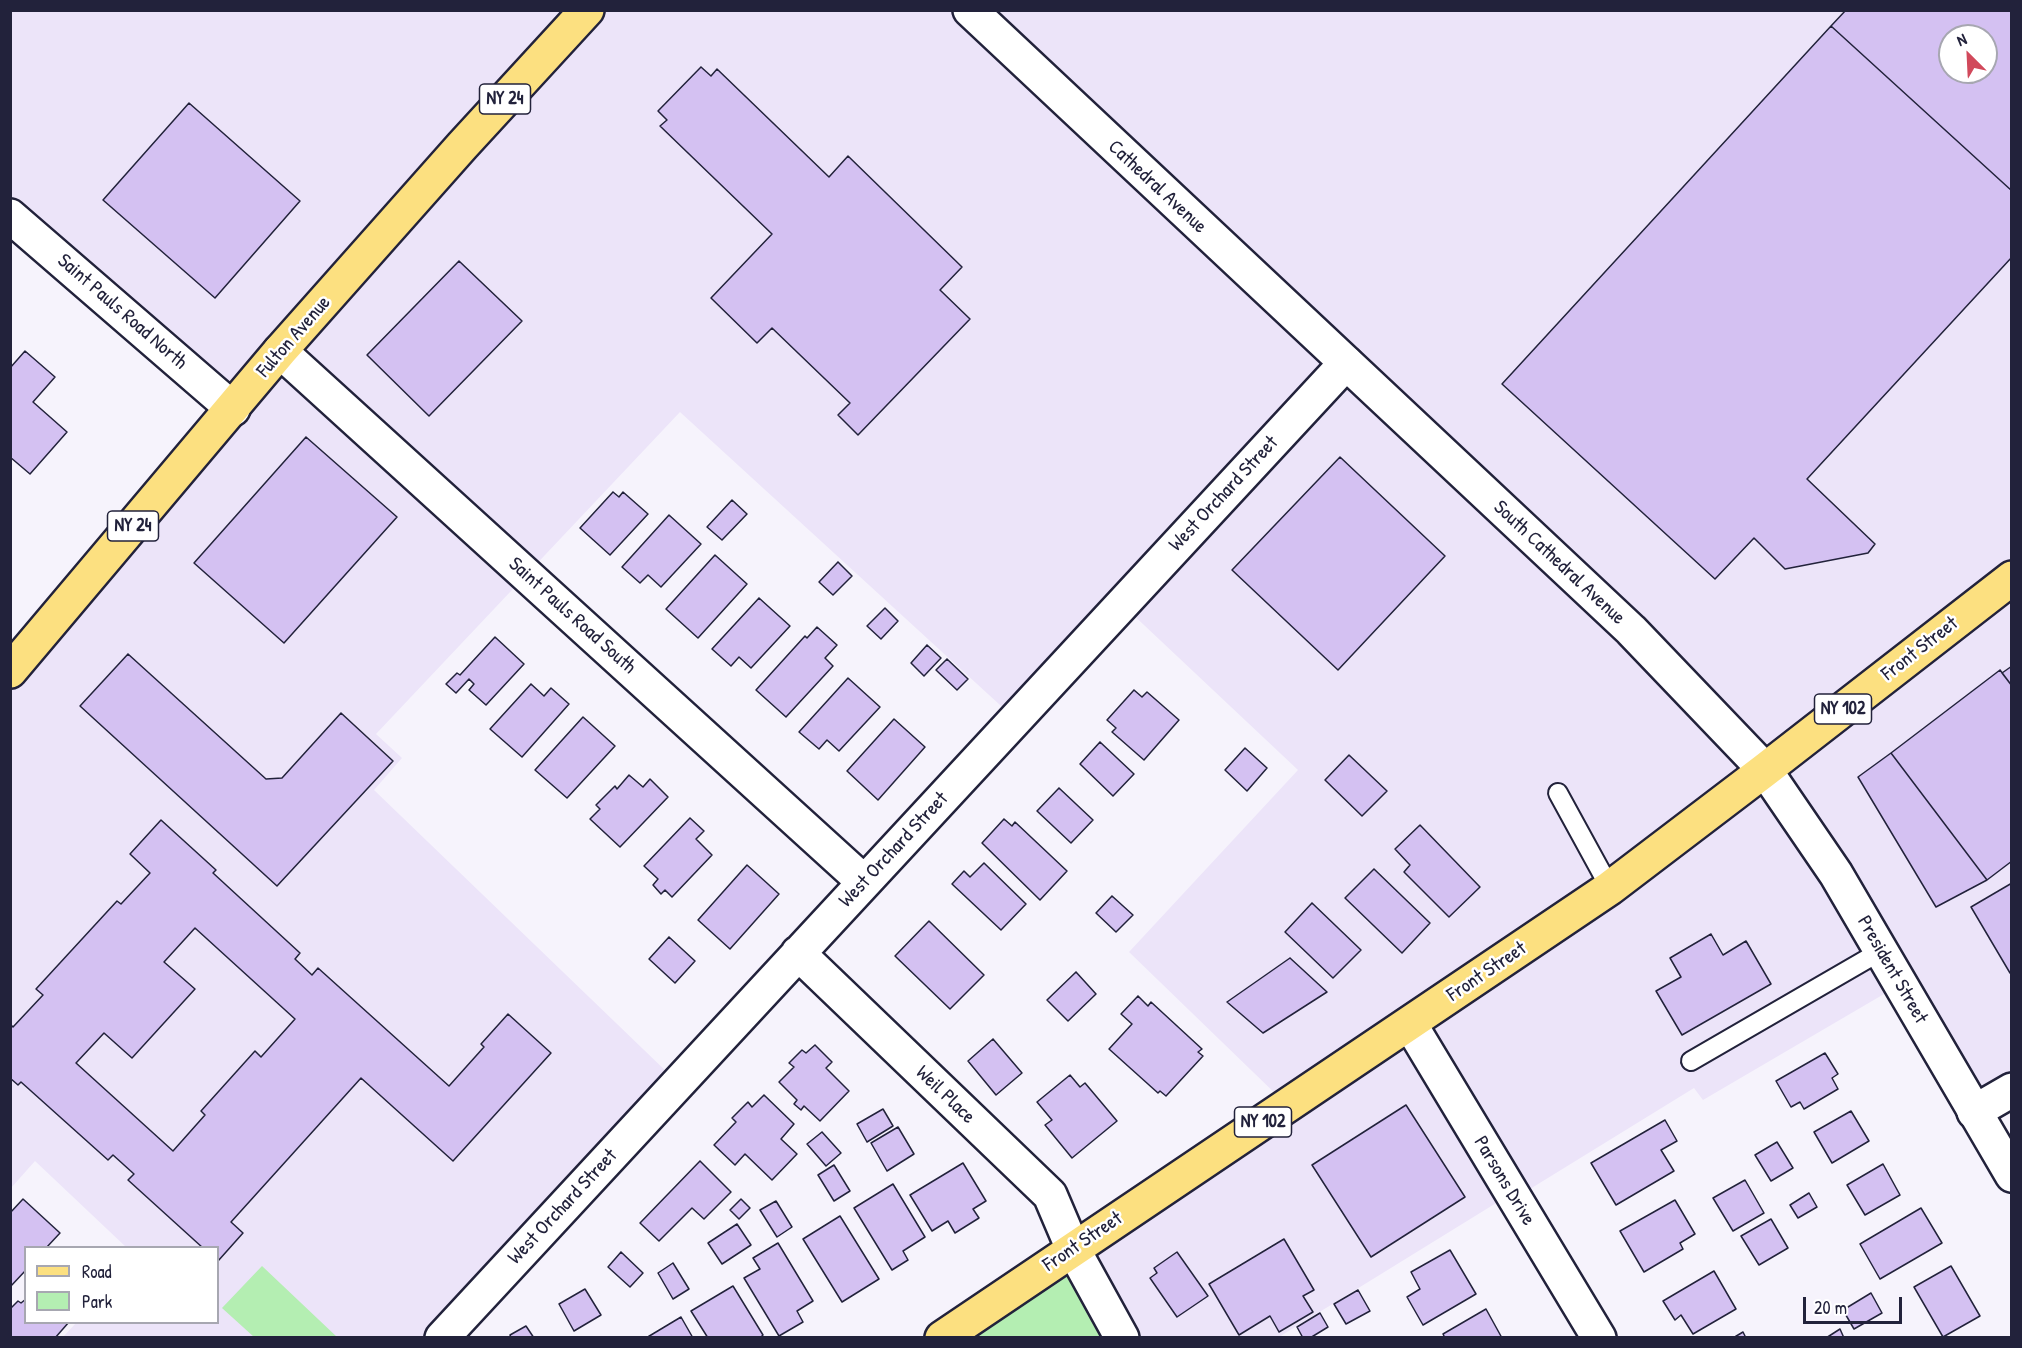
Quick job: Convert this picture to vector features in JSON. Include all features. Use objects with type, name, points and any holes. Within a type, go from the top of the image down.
[{"type":"main road","name":"Fulton Avenue","points":[[10,671],[280,351],[469,138],[587,10]]},
{"type":"main road","name":"Front Street","points":[[942,1338],[1610,888],[2012,578]]},
{"type":"street","name":"Cathedral Avenue","points":[[970,10],[1346,363]]},
{"type":"street","name":"Saint Pauls Road North","points":[[10,216],[233,409]]},
{"type":"street","name":"Saint Pauls Road South","points":[[280,351],[864,882]]},
{"type":"street","name":"South Cathedral Avenue","points":[[1346,363],[1631,630],[1765,770]]},
{"type":"street","name":"West Orchard Street","points":[[442,1338],[1346,363]]},
{"type":"street","name":"President Street","points":[[1765,770],[1836,874],[2012,1175]]},
{"type":"street","name":"Weil Place","points":[[798,953],[1050,1196],[1073,1249],[1122,1338]]},
{"type":"street","name":"Parsons Drive","points":[[1410,1024],[1599,1338]]},
{"type":"street","points":[[1974,1112],[2012,1090]]},
{"type":"lane","points":[[1558,793],[1610,888]]},
{"type":"lane","points":[[1691,1061],[1881,951]]},
{"type":"shaded area","points":[[11,11],[2011,11],[2012,1082],[1964,1110],[1896,987],[1703,1100],[1694,1088],[1530,1189],[1527,1184],[1279,1337],[1115,1337],[1072,1263],[1283,1101],[1129,952],[1298,770],[1127,609],[1024,727],[680,412],[376,734],[402,758],[374,790],[670,1075],[429,1337],[63,1337],[75,1324],[219,1324],[219,1246],[125,1246],[35,1161],[11,1188],[11,687],[239,414],[11,221]]},
{"type":"green space","points":[[1072,1263],[1115,1338],[952,1338]]},
{"type":"green space","points":[[262,1266],[337,1337],[254,1337],[222,1308]]},
{"type":"building","points":[[1846,10],[2012,10],[2012,191],[1831,26]]},
{"type":"building","points":[[1831,26],[2012,191],[2012,257],[1807,479],[1875,544],[1868,553],[1785,569],[1754,538],[1715,579],[1502,384]]},
{"type":"building","points":[[701,67],[711,76],[717,69],[829,177],[848,156],[962,267],[940,290],[970,319],[858,435],[838,415],[850,403],[772,328],[757,343],[711,298],[772,234],[660,126],[667,120],[658,111]]},
{"type":"building","points":[[189,103],[300,201],[215,298],[103,200]]},
{"type":"building","points":[[459,261],[522,321],[429,416],[367,355]]},
{"type":"building","points":[[25,351],[55,377],[33,402],[67,432],[30,474],[10,457],[10,368]]},
{"type":"building","points":[[306,437],[397,517],[284,643],[194,563]]},
{"type":"building","points":[[1340,457],[1445,556],[1338,670],[1232,570]]},
{"type":"building","points":[[613,492],[619,497],[623,492],[648,514],[610,555],[580,528]]},
{"type":"building","points":[[732,500],[747,514],[722,540],[707,527]]},
{"type":"building","points":[[669,515],[701,544],[661,587],[648,575],[640,583],[622,567]]},
{"type":"building","points":[[715,555],[747,584],[698,638],[666,609]]},
{"type":"building","points":[[838,562],[852,576],[833,595],[819,582]]},
{"type":"building","points":[[759,598],[790,626],[751,668],[739,657],[731,666],[712,649]]},
{"type":"building","points":[[885,608],[898,621],[881,639],[867,626]]},
{"type":"building","points":[[817,627],[837,645],[825,658],[833,666],[786,717],[756,690],[805,636],[807,638]]},
{"type":"building","points":[[495,637],[524,664],[486,705],[469,690],[474,684],[469,679],[456,693],[446,684],[457,673],[460,675]]},
{"type":"building","points":[[927,645],[941,658],[924,676],[911,663]]},
{"type":"building","points":[[128,654],[266,779],[282,778],[341,713],[393,761],[277,886],[80,706]]},
{"type":"building","points":[[947,659],[968,679],[957,690],[936,670]]},
{"type":"building","points":[[2012,666],[2012,686],[2002,673]]},
{"type":"building","points":[[2000,670],[2012,686],[2012,861],[1987,880],[1891,753]]},
{"type":"building","points":[[848,678],[880,707],[839,751],[827,740],[819,749],[799,732]]},
{"type":"building","points":[[531,684],[544,696],[551,688],[569,704],[522,757],[490,729]]},
{"type":"building","points":[[1134,690],[1142,697],[1147,692],[1179,720],[1144,760],[1112,732],[1116,728],[1107,720]]},
{"type":"building","points":[[583,717],[615,746],[567,798],[535,770]]},
{"type":"building","points":[[894,719],[925,747],[878,800],[847,771]]},
{"type":"building","points":[[1100,742],[1134,774],[1113,796],[1080,764]]},
{"type":"building","points":[[1245,748],[1267,768],[1247,791],[1225,770]]},
{"type":"building","points":[[1891,753],[1987,880],[1936,907],[1858,777]]},
{"type":"building","points":[[1349,755],[1387,791],[1362,816],[1325,780]]},
{"type":"building","points":[[629,775],[643,787],[650,779],[668,797],[620,847],[590,819],[600,809],[596,805],[615,786],[617,789]]},
{"type":"building","points":[[1059,788],[1093,820],[1071,843],[1037,811]]},
{"type":"building","points":[[690,818],[704,831],[696,839],[712,855],[672,897],[665,890],[661,894],[653,885],[658,879],[644,866]]},
{"type":"building","points":[[1004,819],[1012,826],[1015,822],[1067,871],[1040,900],[982,843]]},
{"type":"building","points":[[161,820],[216,870],[213,873],[300,953],[295,959],[312,975],[318,968],[449,1086],[484,1047],[481,1044],[508,1014],[551,1053],[453,1161],[361,1078],[231,1222],[243,1233],[219,1260],[219,1246],[201,1246],[128,1180],[134,1174],[113,1155],[108,1160],[21,1082],[18,1085],[10,1078],[10,1024],[13,1027],[43,995],[36,989],[117,901],[121,904],[150,873],[130,854]],"holes":[[[195,928],[295,1019],[261,1057],[255,1051],[201,1111],[205,1115],[173,1151],[76,1063],[104,1033],[132,1058],[195,989],[164,962]]]},
{"type":"building","points":[[1420,825],[1480,887],[1449,917],[1404,872],[1410,865],[1395,849]]},
{"type":"building","points":[[984,863],[1026,904],[1001,930],[952,884],[964,871],[970,877]]},
{"type":"building","points":[[747,865],[779,894],[730,949],[698,920]]},
{"type":"building","points":[[1374,869],[1430,923],[1402,953],[1345,898]]},
{"type":"building","points":[[2012,883],[2012,972],[2010,973],[1971,907]]},
{"type":"building","points":[[1112,896],[1133,915],[1116,932],[1096,913]]},
{"type":"building","points":[[1312,903],[1361,950],[1333,978],[1285,932]]},
{"type":"building","points":[[929,921],[984,975],[950,1009],[895,956]]},
{"type":"building","points":[[1711,934],[1723,955],[1746,941],[1771,984],[1682,1035],[1656,991],[1681,977],[1670,958]]},
{"type":"building","points":[[669,937],[695,961],[675,983],[649,959]]},
{"type":"building","points":[[1290,958],[1327,992],[1263,1033],[1227,1002]]},
{"type":"building","points":[[1076,972],[1096,994],[1068,1021],[1047,1000]]},
{"type":"building","points":[[1138,996],[1148,1006],[1151,1002],[1202,1049],[1198,1052],[1203,1056],[1166,1096],[1160,1091],[1158,1093],[1109,1049],[1132,1024],[1121,1014]]},
{"type":"building","points":[[993,1039],[1022,1073],[996,1095],[968,1061]]},
{"type":"building","points":[[815,1045],[832,1062],[826,1068],[849,1091],[820,1121],[804,1106],[801,1110],[794,1104],[797,1100],[779,1082],[794,1067],[789,1063],[802,1050],[806,1053]]},
{"type":"building","points":[[1825,1053],[1838,1074],[1832,1078],[1838,1089],[1804,1109],[1800,1102],[1791,1107],[1776,1081]]},
{"type":"building","points":[[1070,1075],[1080,1087],[1085,1083],[1117,1121],[1072,1158],[1045,1125],[1052,1120],[1037,1102]]},
{"type":"building","points":[[764,1095],[794,1124],[781,1139],[797,1154],[772,1180],[745,1154],[735,1165],[714,1145],[736,1122],[732,1118],[748,1102],[752,1107]]},
{"type":"building","points":[[1406,1105],[1465,1197],[1371,1257],[1312,1165]]},
{"type":"building","points":[[883,1109],[893,1126],[867,1142],[857,1124]]},
{"type":"building","points":[[1851,1111],[1869,1141],[1832,1163],[1814,1132]]},
{"type":"building","points":[[1665,1120],[1677,1141],[1661,1150],[1674,1171],[1616,1205],[1591,1163]]},
{"type":"building","points":[[898,1127],[914,1154],[887,1171],[871,1143]]},
{"type":"building","points":[[822,1132],[841,1153],[826,1166],[807,1144]]},
{"type":"building","points":[[1777,1142],[1793,1168],[1771,1181],[1755,1155]]},
{"type":"building","points":[[700,1161],[731,1192],[704,1219],[692,1208],[659,1241],[640,1223]]},
{"type":"building","points":[[963,1163],[986,1201],[973,1209],[979,1218],[955,1233],[948,1221],[932,1231],[910,1195]]},
{"type":"building","points":[[1883,1164],[1900,1195],[1865,1215],[1847,1185]]},
{"type":"building","points":[[834,1165],[850,1191],[834,1201],[818,1175]]},
{"type":"building","points":[[1745,1180],[1764,1213],[1733,1231],[1713,1198]]},
{"type":"building","points":[[893,1184],[925,1237],[903,1251],[908,1260],[892,1270],[854,1208]]},
{"type":"building","points":[[1809,1193],[1817,1207],[1798,1218],[1790,1205]]},
{"type":"building","points":[[23,1199],[60,1233],[48,1246],[24,1246],[24,1272],[10,1287],[10,1213]]},
{"type":"building","points":[[741,1199],[750,1208],[739,1219],[730,1210]]},
{"type":"building","points":[[1675,1200],[1695,1234],[1680,1243],[1683,1249],[1644,1272],[1620,1231]]},
{"type":"building","points":[[776,1201],[792,1227],[777,1237],[760,1210]]},
{"type":"building","points":[[1921,1208],[1942,1243],[1880,1279],[1860,1244]]},
{"type":"building","points":[[840,1216],[879,1279],[842,1302],[803,1239]]},
{"type":"building","points":[[1771,1219],[1788,1248],[1759,1265],[1741,1236]]},
{"type":"building","points":[[737,1224],[751,1245],[722,1264],[708,1243]]},
{"type":"building","points":[[1284,1239],[1314,1290],[1303,1296],[1313,1312],[1279,1332],[1270,1316],[1239,1335],[1209,1284]]},
{"type":"building","points":[[778,1243],[813,1301],[797,1311],[803,1322],[779,1336],[744,1278],[760,1269],[753,1258]]},
{"type":"building","points":[[1450,1250],[1476,1294],[1423,1325],[1407,1297],[1420,1289],[1411,1272]]},
{"type":"building","points":[[621,1252],[643,1273],[630,1287],[608,1267]]},
{"type":"building","points":[[1177,1252],[1208,1296],[1177,1317],[1150,1278],[1157,1273],[1154,1268]]},
{"type":"building","points":[[673,1263],[689,1289],[673,1299],[658,1273]]},
{"type":"building","points":[[1951,1266],[1980,1316],[1943,1337],[1914,1287]]},
{"type":"building","points":[[1714,1271],[1736,1309],[1693,1334],[1681,1315],[1675,1320],[1663,1301]]},
{"type":"building","points":[[733,1286],[763,1335],[760,1338],[708,1338],[691,1311]]},
{"type":"building","points":[[585,1289],[601,1315],[574,1331],[559,1304]]},
{"type":"building","points":[[1358,1290],[1370,1311],[1346,1324],[1334,1304]]},
{"type":"building","points":[[1871,1293],[1882,1313],[1854,1329],[1843,1310]]},
{"type":"building","points":[[18,1301],[21,1303],[24,1301],[24,1324],[67,1324],[55,1338],[10,1338],[10,1309]]},
{"type":"building","points":[[1486,1309],[1502,1338],[1445,1338],[1443,1334]]},
{"type":"building","points":[[1320,1313],[1328,1327],[1310,1338],[1303,1338],[1297,1327]]},
{"type":"building","points":[[681,1317],[693,1338],[646,1338]]},
{"type":"building","points":[[526,1326],[534,1338],[511,1338],[510,1335]]},
{"type":"building","points":[[1840,1329],[1844,1338],[1826,1338]]},
{"type":"building","points":[[1743,1332],[1746,1338],[1733,1338]]}]
